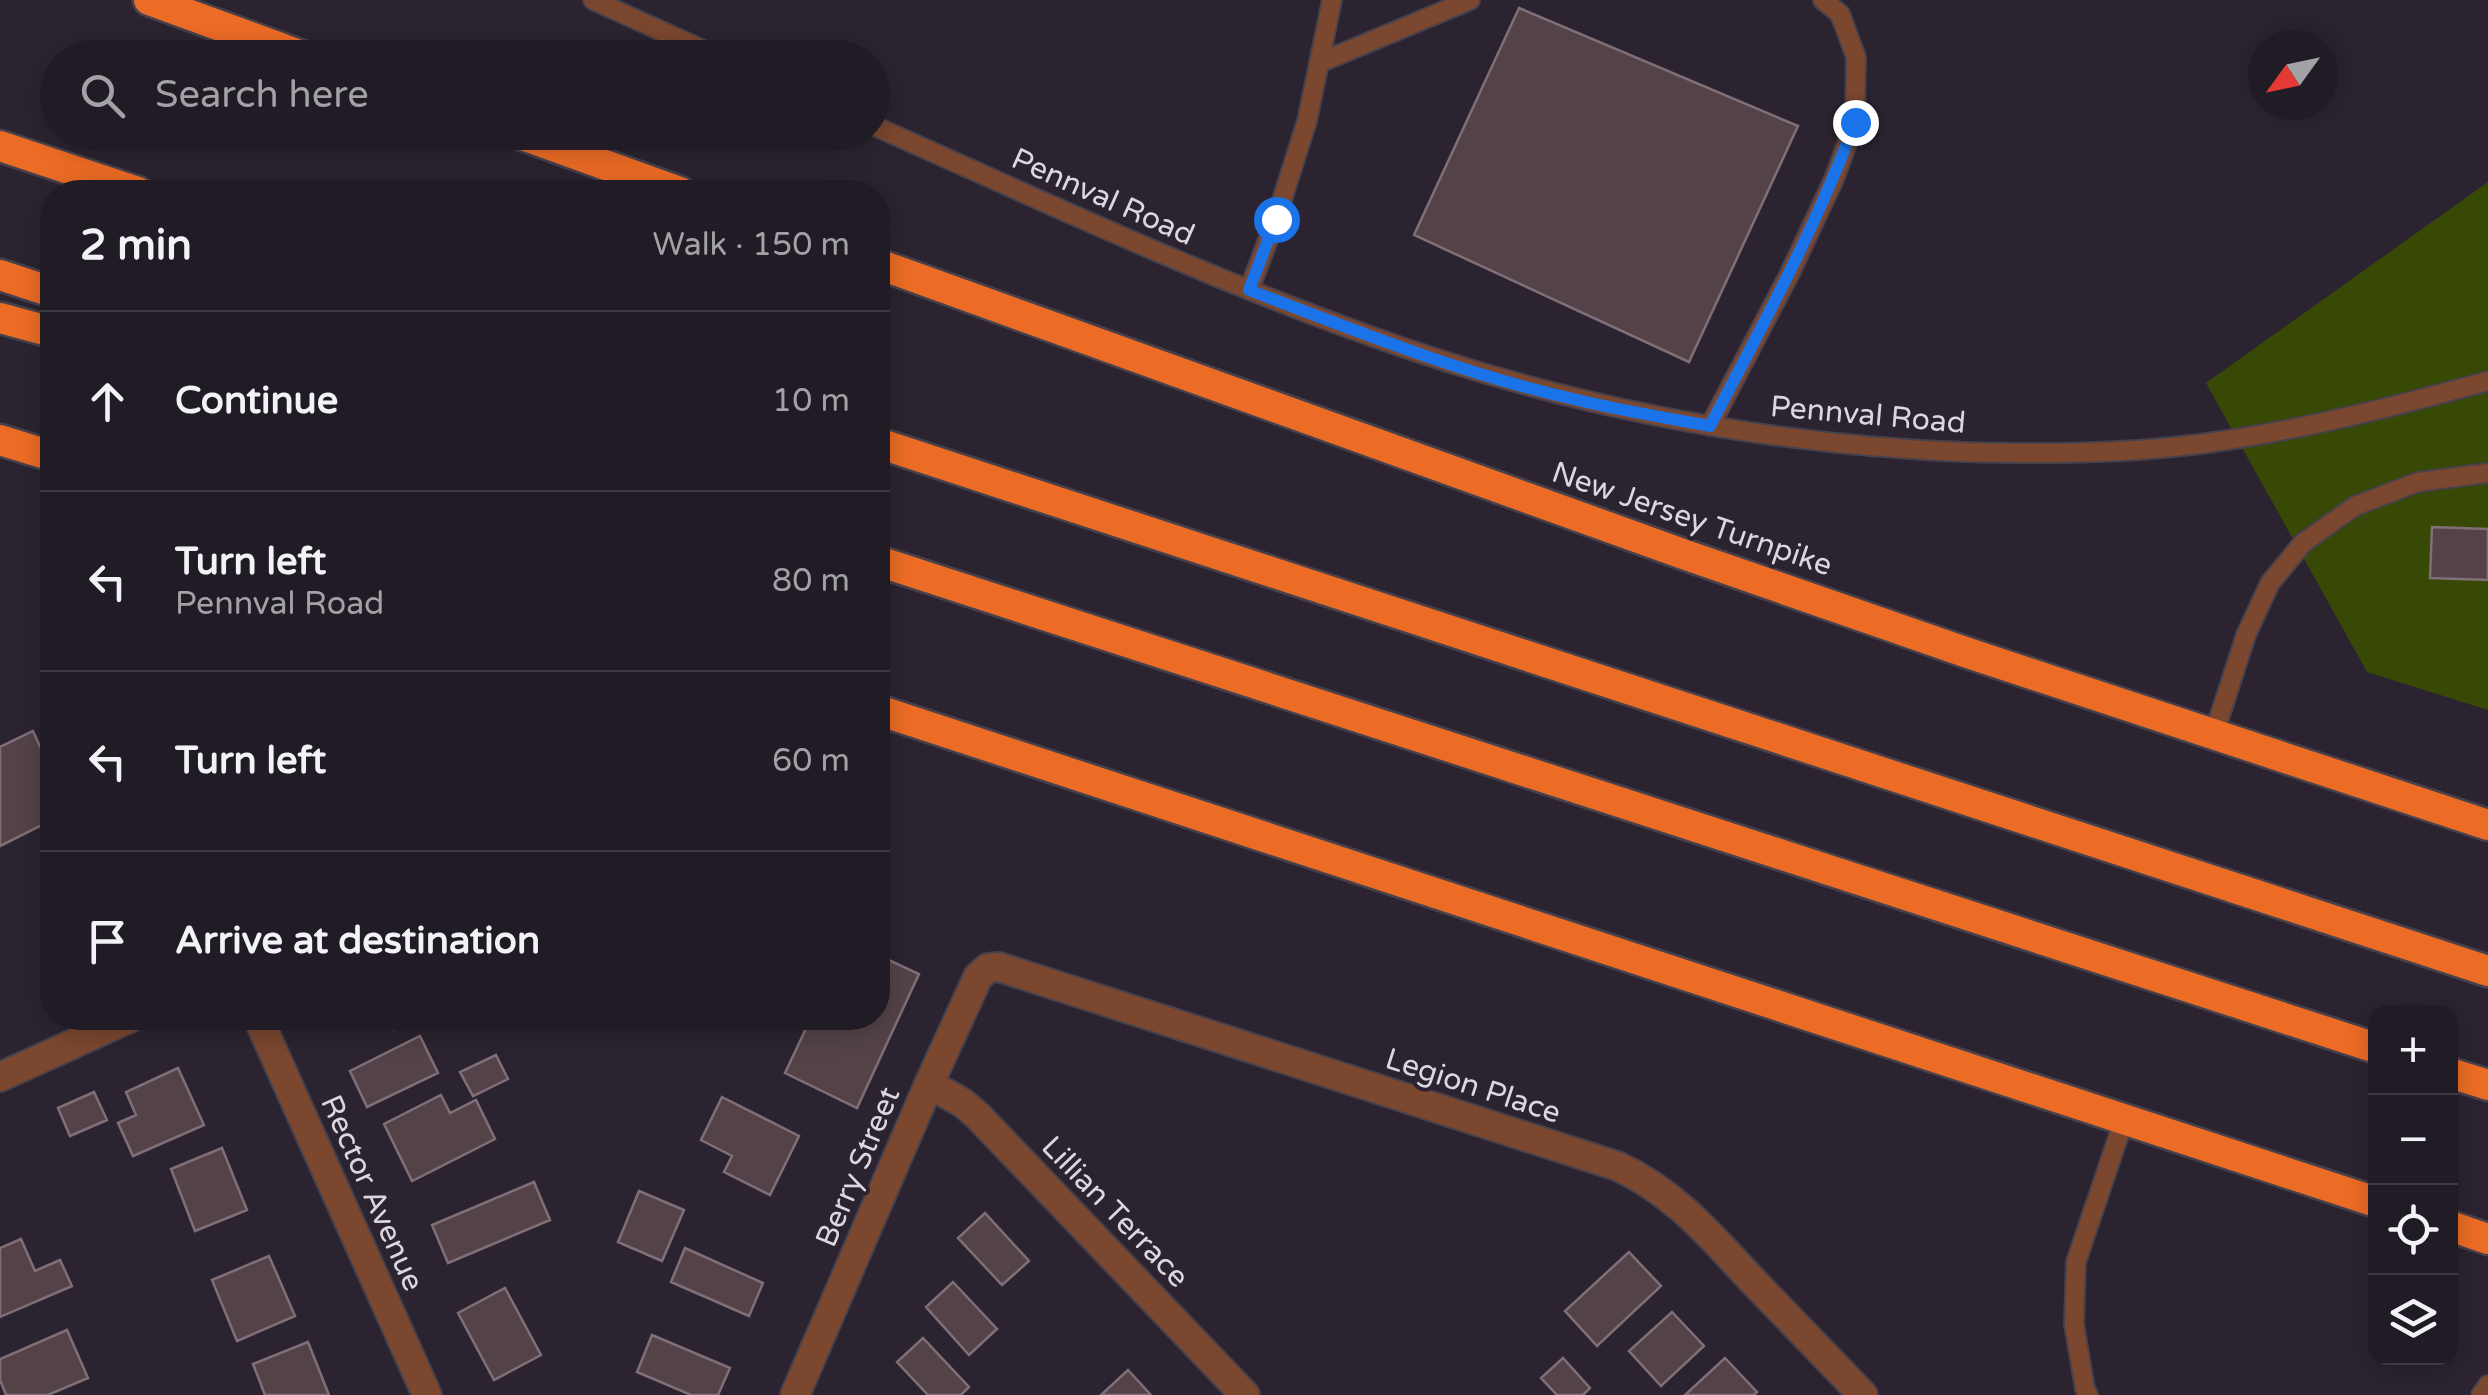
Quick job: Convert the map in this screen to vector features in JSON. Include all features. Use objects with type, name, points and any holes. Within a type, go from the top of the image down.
[{"type":"highway","points":[[150,0],[259,40]]},
{"type":"highway","points":[[0,146],[102,180]]},
{"type":"highway","points":[[564,150],[647,180]]},
{"type":"highway","name":"New Jersey Turnpike","points":[[890,268],[1950,647],[2488,825]]},
{"type":"highway","points":[[0,275],[40,288]]},
{"type":"highway","points":[[0,318],[40,329]]},
{"type":"highway","points":[[0,440],[40,452]]},
{"type":"highway","points":[[890,447],[2488,971]]},
{"type":"highway","points":[[890,565],[2368,1045]]},
{"type":"highway","points":[[890,714],[2368,1199]]},
{"type":"highway","points":[[2458,1076],[2488,1085]]},
{"type":"highway","points":[[2458,1229],[2488,1238]]},
{"type":"street","name":"Legion Place","points":[[988,968],[999,967],[1639,1176],[1698,1223],[1862,1395]]},
{"type":"street","name":"Berry Street","points":[[794,1395],[929,1084],[978,977],[988,968]]},
{"type":"street","points":[[0,1077],[104,1030]]},
{"type":"street","name":"Rector Avenue","points":[[263,1030],[427,1395]]},
{"type":"street","name":"Lillian Terrace","points":[[929,1084],[978,1116],[1245,1395]]},
{"type":"lane","points":[[593,0],[681,40]]},
{"type":"lane","points":[[1249,290],[1307,122],[1332,0]]},
{"type":"lane","points":[[1319,63],[1470,0]]},
{"type":"lane","points":[[1710,426],[1790,273],[1834,179],[1855,122],[1856,56],[1840,14],[1823,0]]},
{"type":"lane","name":"Pennval Road","points":[[890,133],[1249,290],[1364,334],[1580,401],[1710,426],[1905,450],[2089,452],[2197,444],[2290,430],[2488,381]]},
{"type":"lane","points":[[2214,734],[2245,639],[2270,583],[2303,542],[2354,506],[2418,482],[2488,473]]},
{"type":"lane","points":[[2088,1395],[2074,1324],[2076,1262],[2124,1120]]},
{"type":"lane","points":[[2481,1395],[2488,1385]]},
{"type":"green space","points":[[2488,182],[2488,710],[2367,672],[2206,383]]},
{"type":"building","points":[[1519,8],[1798,126],[1689,362],[1414,235]]},
{"type":"building","points":[[2432,527],[2488,529],[2488,580],[2430,578]]},
{"type":"building","points":[[33,731],[40,746],[40,826],[0,846],[0,747]]},
{"type":"building","points":[[890,961],[919,974],[857,1108],[785,1073],[805,1030],[890,1030]]},
{"type":"building","points":[[420,1036],[438,1073],[367,1107],[350,1071]]},
{"type":"building","points":[[496,1055],[508,1079],[473,1096],[460,1072]]},
{"type":"building","points":[[178,1068],[204,1125],[133,1156],[118,1123],[136,1115],[126,1092]]},
{"type":"building","points":[[94,1092],[107,1120],[70,1136],[58,1108]]},
{"type":"building","points":[[441,1095],[450,1113],[476,1100],[495,1139],[412,1181],[384,1124]]},
{"type":"building","points":[[722,1097],[799,1136],[770,1195],[724,1172],[732,1156],[701,1140]]},
{"type":"building","points":[[222,1148],[247,1210],[195,1231],[171,1169]]},
{"type":"building","points":[[534,1182],[550,1220],[448,1263],[432,1225]]},
{"type":"building","points":[[639,1191],[684,1210],[662,1261],[618,1242]]},
{"type":"building","points":[[985,1213],[1029,1261],[1002,1285],[958,1238]]},
{"type":"building","points":[[21,1239],[35,1271],[60,1260],[72,1286],[0,1317],[0,1248]]},
{"type":"building","points":[[685,1248],[763,1283],[749,1316],[671,1282]]},
{"type":"building","points":[[1629,1252],[1661,1286],[1597,1346],[1565,1311]]},
{"type":"building","points":[[269,1256],[295,1316],[237,1341],[212,1280]]},
{"type":"building","points":[[953,1282],[997,1329],[969,1355],[926,1307]]},
{"type":"building","points":[[505,1288],[541,1355],[494,1380],[458,1313]]},
{"type":"building","points":[[1672,1312],[1704,1346],[1661,1386],[1629,1351]]},
{"type":"building","points":[[67,1330],[88,1378],[48,1395],[6,1395],[0,1380],[0,1359]]},
{"type":"building","points":[[652,1335],[730,1368],[718,1395],[691,1395],[637,1372]]},
{"type":"building","points":[[923,1338],[969,1387],[961,1395],[928,1395],[897,1362]]},
{"type":"building","points":[[308,1342],[329,1395],[265,1395],[253,1364]]},
{"type":"building","points":[[1563,1358],[1590,1388],[1583,1395],[1557,1395],[1541,1378]]},
{"type":"building","points":[[1725,1358],[1757,1392],[1754,1395],[1685,1395]]},
{"type":"building","points":[[1128,1370],[1151,1395],[1101,1395]]},
{"type":"route","points":[[1276,219],[1249,290],[1468,369],[1580,401],[1710,426],[1790,273],[1834,179],[1855,122]]}]
